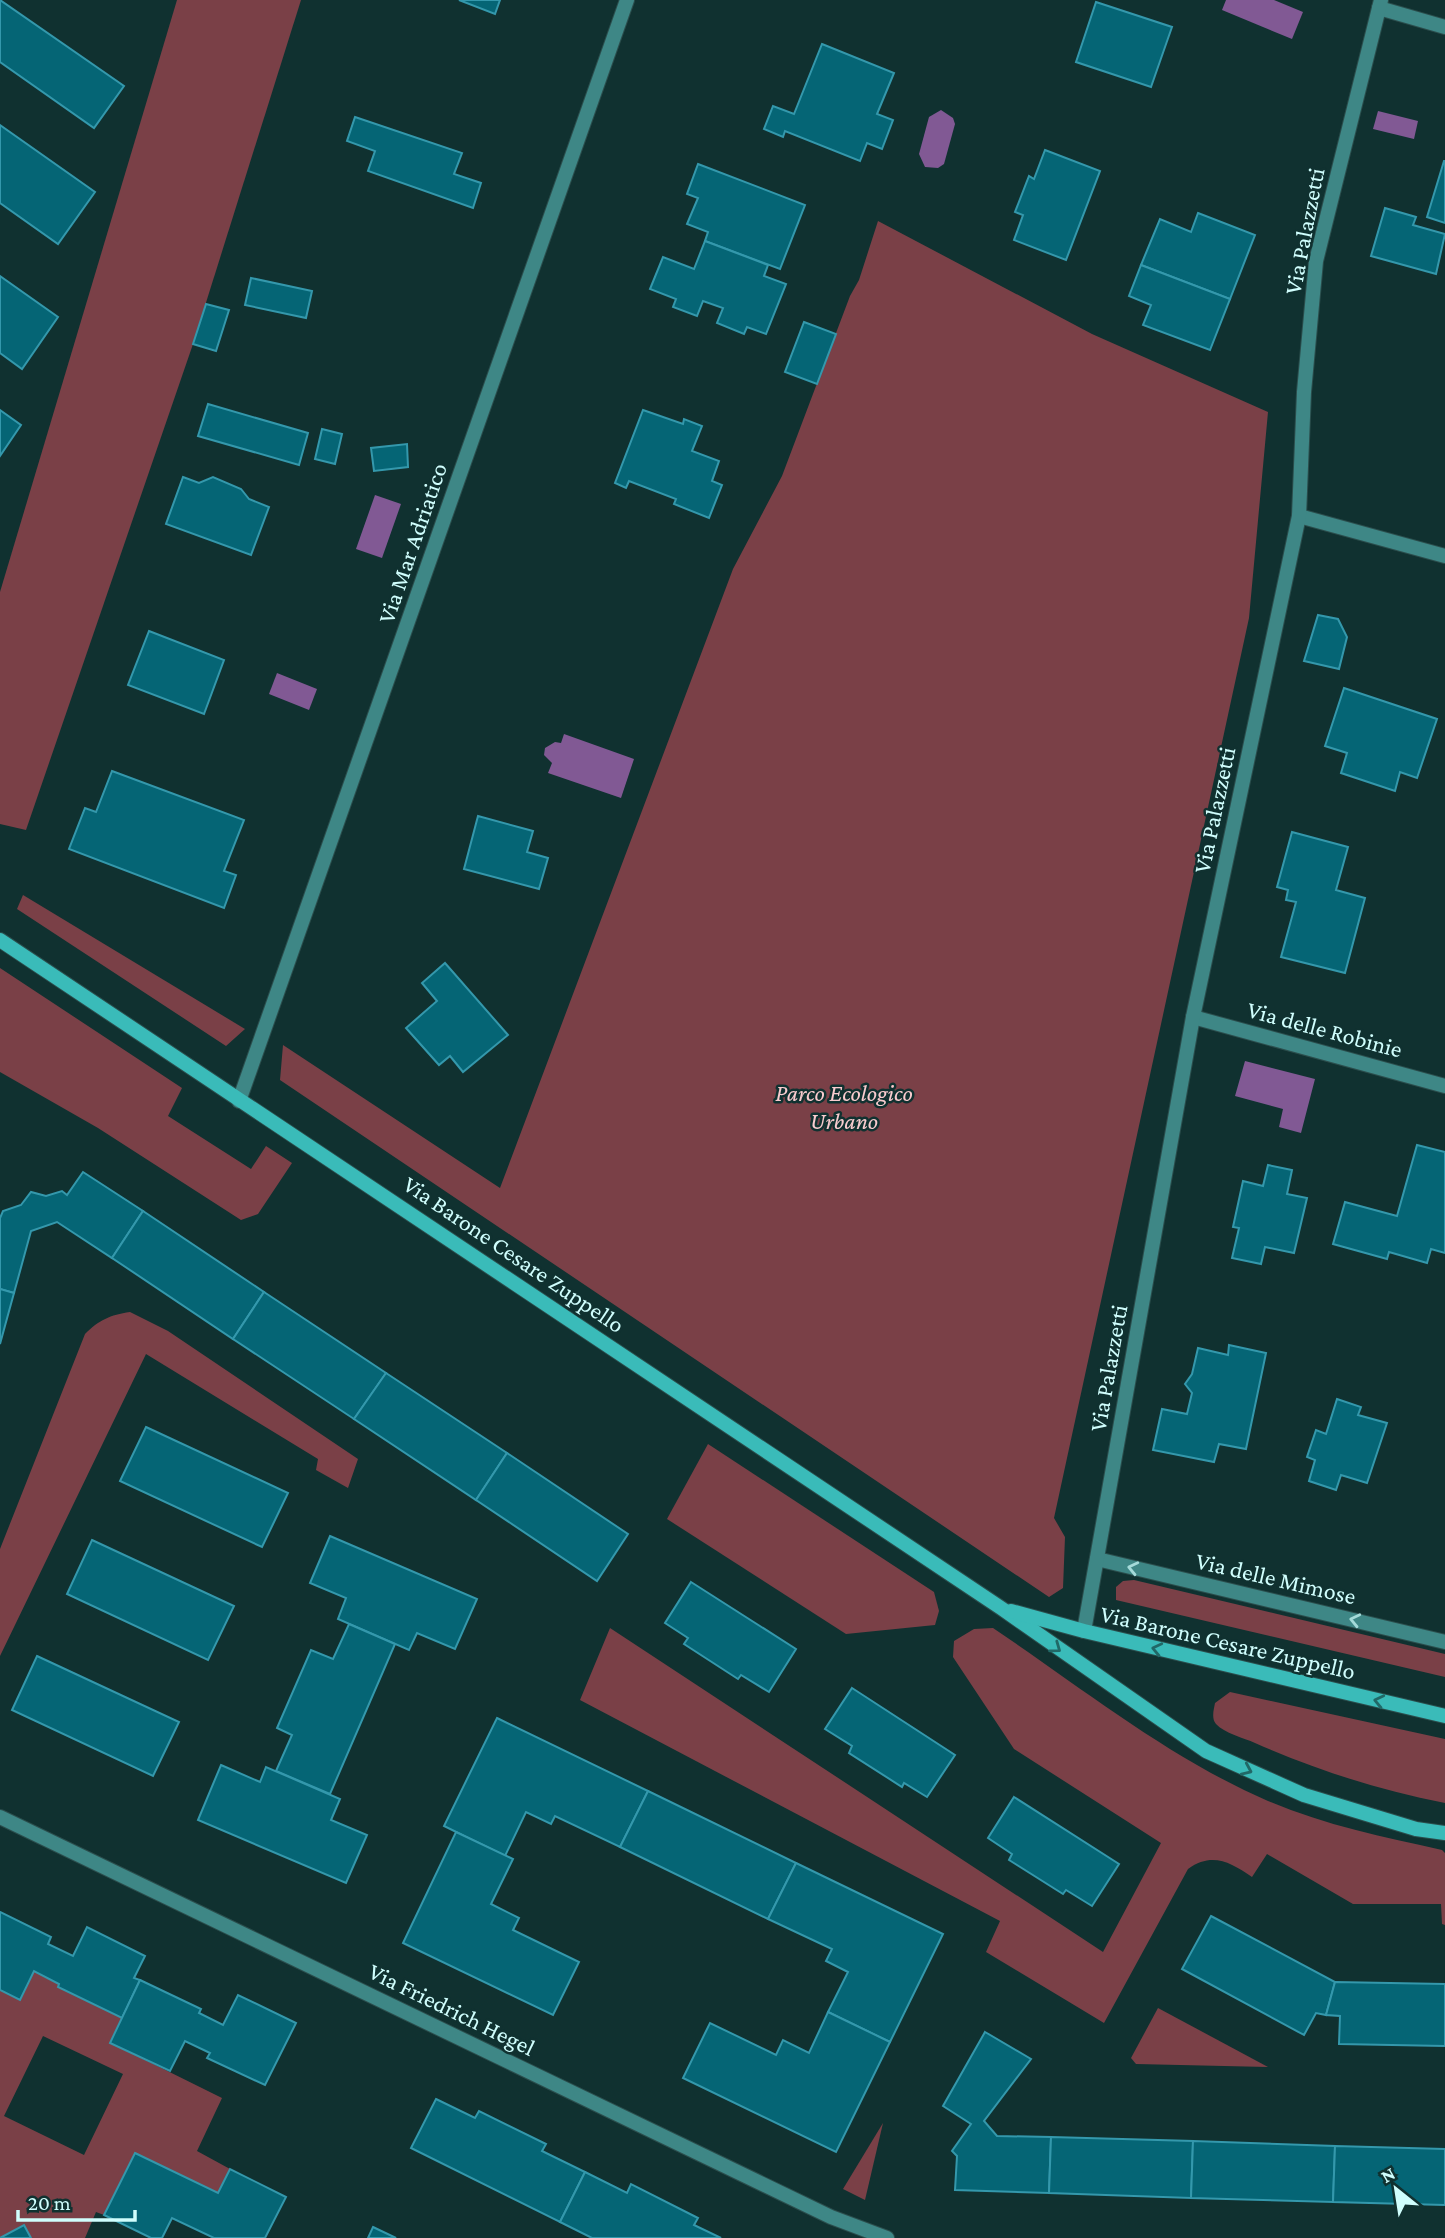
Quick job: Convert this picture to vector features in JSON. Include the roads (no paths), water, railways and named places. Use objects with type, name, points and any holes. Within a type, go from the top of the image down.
[{"type":"main road","name":"Via Barone Cesare Zuppello","points":[[0,940],[1001,1608],[1206,1751],[1304,1795],[1416,1829],[1445,1833]]},
{"type":"main road","name":"Via Barone Cesare Zuppello","points":[[1001,1608],[1084,1631],[1445,1716]]},
{"type":"street","name":"Via Mar Adriatico","points":[[239,1101],[627,0]]},
{"type":"street","points":[[1380,4],[1445,27]]},
{"type":"street","name":"Via Palazzetti","points":[[1084,1631],[1194,1017],[1299,516],[1304,392],[1316,261],[1380,4]]},
{"type":"street","points":[[1299,516],[1445,556]]},
{"type":"street","name":"Via delle Robinie","points":[[1194,1017],[1445,1086]]},
{"type":"street","name":"Via delle Mimose","points":[[1097,1559],[1445,1642]]},
{"type":"street","name":"Via Friedrich Hegel","points":[[0,1817],[818,2211],[887,2238]]},
{"type":"park label","name":"Parco Ecologico Urbano","points":[[844,1106]]}]
